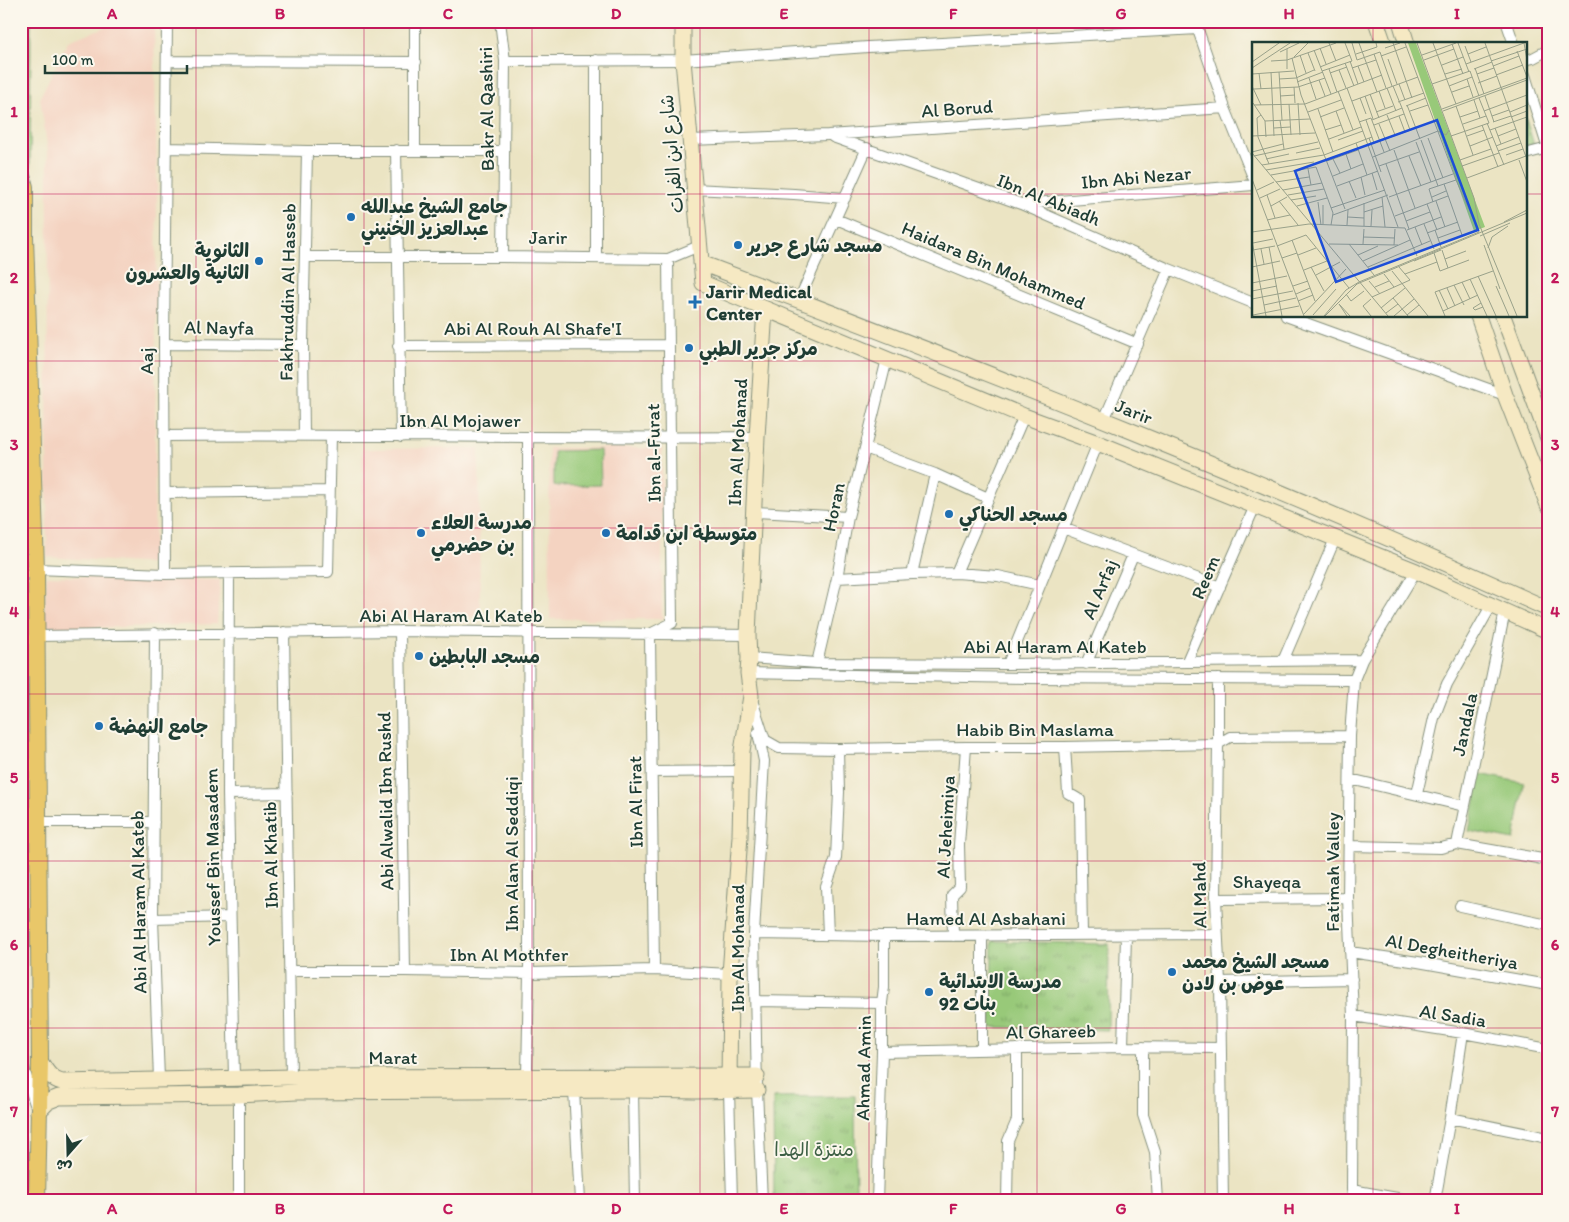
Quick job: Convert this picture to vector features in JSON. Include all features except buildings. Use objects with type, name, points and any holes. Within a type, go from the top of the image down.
[{"type":"main road","name":"شارع ابن الفرات","points":[[683,21],[683,60],[703,283],[765,309]]},
{"type":"main road","points":[[1376,21],[1383,42]]},
{"type":"main road","points":[[1400,21],[1406,42]]},
{"type":"main road","points":[[21,172],[25,187],[23,231],[36,569],[40,1061],[37,1201]]},
{"type":"main road","name":"Jarir","points":[[701,263],[1104,420],[1422,552],[1548,609]]},
{"type":"main road","points":[[765,309],[1024,416],[1098,443],[1416,571],[1548,631]]},
{"type":"main road","name":"Ibn Al Mohanad","points":[[729,1083],[730,974],[740,836],[742,751],[751,696],[748,635],[756,437],[765,309]]},
{"type":"main road","points":[[1479,318],[1505,395],[1548,505]]},
{"type":"main road","points":[[1504,318],[1548,438]]},
{"type":"main road","points":[[1505,395],[1514,403],[1525,401],[1528,398],[1529,386]]},
{"type":"main road","points":[[1524,444],[1528,431],[1531,429],[1542,430],[1548,438]]},
{"type":"main road","name":"Marat","points":[[40,1061],[57,1081],[527,1076],[695,1084]]},
{"type":"main road","points":[[85,1081],[75,1086],[74,1089],[77,1093],[88,1096]]},
{"type":"main road","name":"Marat","points":[[38,1112],[54,1098],[88,1096],[239,1095],[297,1092],[633,1090],[695,1084],[757,1083]]},
{"type":"street","name":"Aaj","points":[[165,574],[164,344],[167,21]]},
{"type":"street","points":[[415,21],[415,150]]},
{"type":"street","name":"Bakr Al Qashiri","points":[[500,21],[505,61],[503,257]]},
{"type":"street","points":[[1506,21],[1513,42]]},
{"type":"street","points":[[505,61],[683,60],[1196,25],[1225,108],[1252,175]]},
{"type":"street","points":[[1526,60],[1548,50]]},
{"type":"street","points":[[596,60],[596,257]]},
{"type":"street","points":[[168,61],[416,62]]},
{"type":"street","points":[[1526,78],[1548,148],[1526,154]]},
{"type":"street","name":"Al Borud","points":[[690,140],[828,135],[1225,108]]},
{"type":"street","name":"Ibn Al Abiadh","points":[[828,135],[1021,204],[1169,269],[1252,303]]},
{"type":"street","points":[[166,148],[307,151],[504,151]]},
{"type":"street","points":[[799,300],[867,148]]},
{"type":"street","points":[[396,150],[400,437]]},
{"type":"street","name":"Fakhruddin Al Hasseb","points":[[304,435],[303,345],[307,151]]},
{"type":"street","name":"Ibn Abi Nezar","points":[[1021,204],[1252,185]]},
{"type":"street","points":[[694,189],[845,198]]},
{"type":"street","name":"Haidara Bin Mohammed","points":[[836,219],[1138,344]]},
{"type":"street","name":"Jarir","points":[[305,257],[596,257],[668,259],[699,246]]},
{"type":"street","name":"Ibn al-Furat","points":[[650,634],[672,623],[668,259]]},
{"type":"street","points":[[1104,420],[1169,269]]},
{"type":"street","points":[[1303,320],[1505,395]]},
{"type":"street","name":"Al Nayfa","points":[[164,344],[303,345]]},
{"type":"street","name":"Abi Al Rouh Al Shafe'I","points":[[398,346],[668,345]]},
{"type":"street","name":"Horan","points":[[817,663],[837,578],[848,517],[887,360]]},
{"type":"street","points":[[956,573],[1024,416]]},
{"type":"street","name":"Ibn Al Mojawer","points":[[164,436],[756,437]]},
{"type":"street","points":[[36,569],[165,574],[328,572],[330,436]]},
{"type":"street","name":"Ibn Alan Al Seddiqi","points":[[527,1076],[529,973],[528,438]]},
{"type":"street","points":[[1008,664],[1098,443]]},
{"type":"street","points":[[864,448],[935,474],[988,498]]},
{"type":"street","points":[[912,574],[935,474]]},
{"type":"street","points":[[165,493],[329,491]]},
{"type":"street","name":"Reem","points":[[1188,662],[1255,506]]},
{"type":"street","points":[[754,512],[848,517]]},
{"type":"street","points":[[1063,528],[1220,587]]},
{"type":"street","points":[[1283,660],[1335,538]]},
{"type":"street","name":"Al Arfaj","points":[[1086,664],[1133,555]]},
{"type":"street","name":"Fatimah Valley","points":[[1414,1201],[1352,1190],[1353,1016],[1348,898],[1350,736],[1354,680],[1362,660],[1416,571]]},
{"type":"street","points":[[837,578],[956,573],[998,576],[1040,585]]},
{"type":"street","name":"Youssef Bin Masadem","points":[[229,574],[228,794],[234,1079]]},
{"type":"street","points":[[1417,794],[1434,718],[1448,684],[1498,608]]},
{"type":"street","name":"Jandala","points":[[1457,844],[1498,608]]},
{"type":"street","name":"Abi Al Haram Al Kateb","points":[[36,636],[400,631],[748,635]]},
{"type":"street","name":"Abi Alwalid Ibn Rushd","points":[[400,631],[405,971]]},
{"type":"street","name":"Ibn Al Khatib","points":[[284,632],[291,1078]]},
{"type":"street","name":"Abi Al Haram Al Kateb","points":[[155,634],[153,919],[159,1079]]},
{"type":"street","name":"Ibn Al Firat","points":[[650,634],[654,970]]},
{"type":"street","name":"Abi Al Haram Al Kateb","points":[[749,666],[817,663],[1086,664],[1362,660]]},
{"type":"street","name":"Abi Al Haram Al Kateb","points":[[749,666],[1030,678],[1354,680]]},
{"type":"street","name":"Al Mahd","points":[[1218,679],[1216,899],[1220,982],[1223,1201]]},
{"type":"street","name":"Habib Bin Maslama","points":[[751,696],[765,740],[779,748],[1066,747],[1218,744],[1230,737],[1350,736]]},
{"type":"street","name":"Ibn Al Mohanad","points":[[751,696],[764,762],[754,934],[762,1201]]},
{"type":"street","name":"Al Jeheimiya","points":[[953,936],[952,896],[960,887],[959,845],[966,746]]},
{"type":"street","points":[[1066,747],[1068,793],[1080,800],[1082,936]]},
{"type":"street","points":[[828,934],[826,887],[836,858],[839,792],[838,749]]},
{"type":"street","points":[[652,772],[741,771]]},
{"type":"street","points":[[1350,779],[1464,806]]},
{"type":"street","points":[[228,794],[287,793]]},
{"type":"street","points":[[38,822],[154,822]]},
{"type":"street","points":[[1350,846],[1441,848],[1457,844],[1548,860]]},
{"type":"street","name":"Shayeqa","points":[[1216,899],[1348,898]]},
{"type":"street","points":[[1460,906],[1548,925]]},
{"type":"street","points":[[153,919],[230,917]]},
{"type":"street","name":"Hamed Al Asbahani","points":[[754,934],[884,936],[1218,934]]},
{"type":"street","points":[[1123,1047],[1126,935]]},
{"type":"street","name":"Ahmad Amin","points":[[877,1201],[884,936]]},
{"type":"street","points":[[982,936],[982,1049]]},
{"type":"street","name":"Al Degheitheriya","points":[[1350,952],[1548,985]]},
{"type":"street","name":"Ibn Al Mothfer","points":[[289,971],[529,973],[654,970],[730,974]]},
{"type":"street","points":[[1220,982],[1352,979]]},
{"type":"street","points":[[756,1001],[882,1003]]},
{"type":"street","name":"Al Sadia","points":[[1353,1016],[1548,1049]]},
{"type":"street","points":[[1434,1201],[1450,1118],[1463,1034]]},
{"type":"street","name":"Al Ghareeb","points":[[882,1052],[1123,1047],[1220,1048]]},
{"type":"street","points":[[1143,1047],[1143,1115],[1156,1152],[1158,1201]]},
{"type":"street","points":[[1008,1201],[1008,1141],[1017,1120],[1017,1049]]},
{"type":"street","points":[[21,1065],[38,1112]]},
{"type":"street","name":"Ibn Al Mohanad","points":[[729,1083],[732,1201]]},
{"type":"street","points":[[574,1090],[580,1201]]},
{"type":"street","points":[[633,1090],[634,1201]]},
{"type":"street","points":[[239,1095],[239,1201]]},
{"type":"street","points":[[1450,1118],[1548,1138]]},
{"type":"shaded area","points":[[121,21],[154,21],[157,188],[154,564],[47,557],[48,152],[40,97],[68,41]]},
{"type":"shaded area","name":"مدرسة العلاء بن حضرمي","points":[[479,448],[480,617],[363,617],[362,449]]},
{"type":"shaded area","name":"متوسطة ابن قدامة","points":[[549,448],[662,448],[662,619],[550,619]]},
{"type":"shaded area","points":[[47,576],[220,580],[217,624],[50,629],[44,621]]},
{"type":"green space","points":[[21,21],[31,21],[23,1201],[21,1201]]},
{"type":"green space","points":[[1526,120],[1534,144],[1526,146]]},
{"type":"green space","points":[[600,450],[601,485],[554,486],[554,451]]},
{"type":"green space","points":[[1480,774],[1524,783],[1514,840],[1469,831]]},
{"type":"green space","points":[[992,941],[1109,944],[1108,1030],[991,1027]]},
{"type":"green space","name":"منتزة الهدا","points":[[855,1096],[856,1201],[774,1201],[773,1097]]},
{"type":"place","name":"جامع الشيخ عبدالله عبدالعزيز الخنيني","points":[[351,217]]},
{"type":"place","name":"مسجد شارع جرير","points":[[738,245]]},
{"type":"place","name":"الثانوية الثانية والعشرون","points":[[259,261]]},
{"type":"place","name":"Jarir Medical Center","points":[[695,302]]},
{"type":"place","name":"مركز جرير الطبي","points":[[689,348]]},
{"type":"place","name":"مسجد الحناكي","points":[[949,514]]},
{"type":"place","name":"مدرسة العلاء بن حضرمي","points":[[421,533]]},
{"type":"place","name":"متوسطة ابن قدامة","points":[[606,533]]},
{"type":"place","name":"مسجد البابطين","points":[[419,656]]},
{"type":"place","name":"جامع النهضة","points":[[99,726]]},
{"type":"place","name":"مسجد الشيخ محمد عوض بن لادن","points":[[1172,972]]},
{"type":"place","name":"مدرسة الابتدائية 92 بنات","points":[[929,992]]}]
